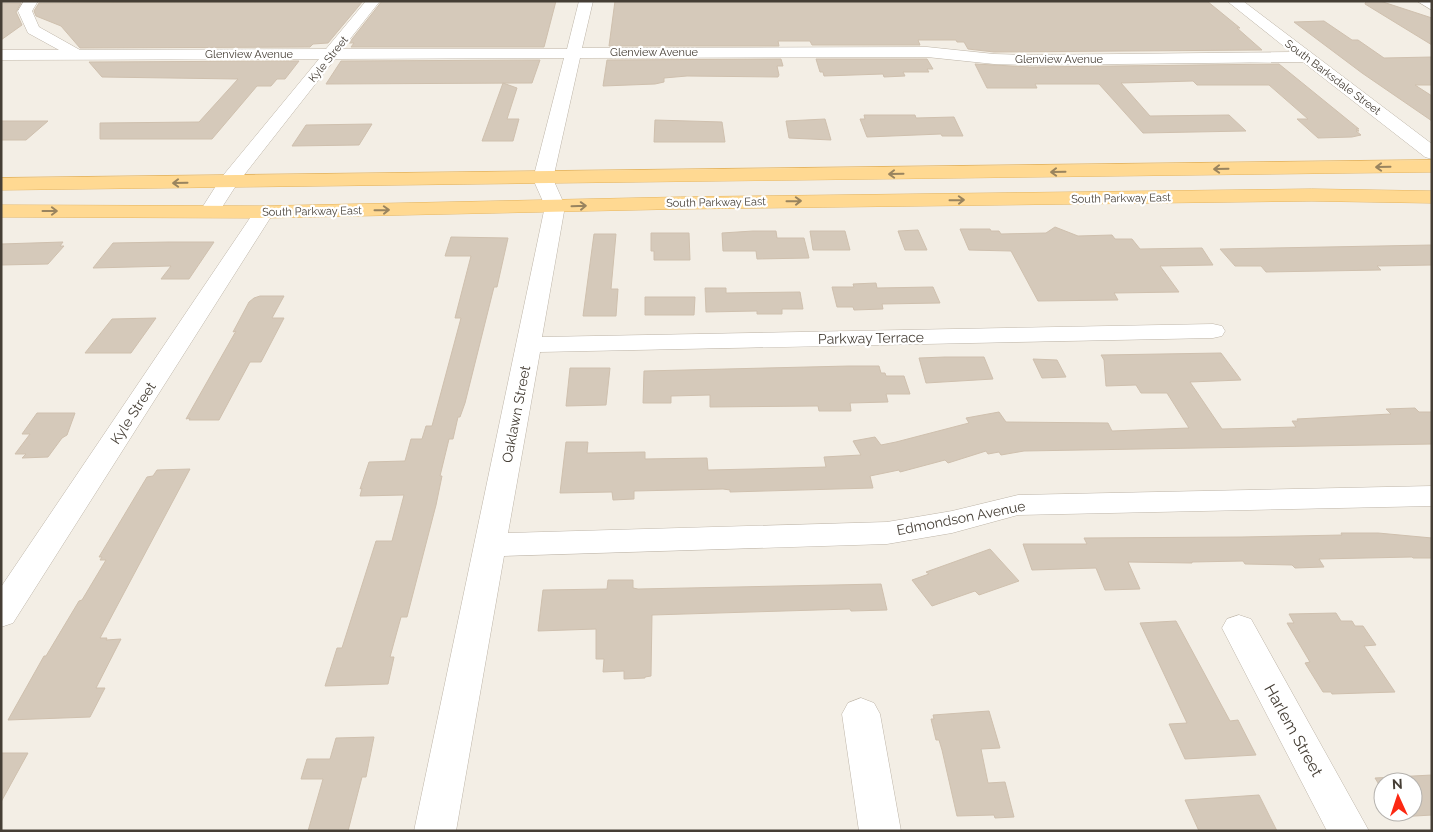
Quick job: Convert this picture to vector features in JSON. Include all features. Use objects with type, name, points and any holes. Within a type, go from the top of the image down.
[{"type":"main road","name":"South Parkway East","points":[[4,187],[228,182],[1432,166]]},
{"type":"main road","name":"South Parkway East","points":[[1,211],[264,212],[680,202],[1312,195],[1432,197]]},
{"type":"street","points":[[31,1],[26,11],[33,30],[79,54]]},
{"type":"street","name":"Kyle Street","points":[[210,211],[228,182],[373,1]]},
{"type":"street","points":[[555,206],[543,179],[586,1]]},
{"type":"street","name":"South Barksdale Street","points":[[1234,1],[1432,153]]},
{"type":"street","points":[[1424,1],[1432,6]]},
{"type":"street","name":"Glenview Avenue","points":[[1,55],[927,52],[994,59],[1032,60],[1307,57]]},
{"type":"street","name":"Oaklawn Street","points":[[435,831],[555,206]]},
{"type":"street","name":"Kyle Street","points":[[1,614],[264,212]]},
{"type":"street","name":"Parkway Terrace","points":[[529,345],[1213,331]]},
{"type":"street","name":"Edmondson Avenue","points":[[490,545],[887,533],[952,522],[1018,505],[1432,496]]},
{"type":"street","name":"Harlem Street","points":[[1239,628],[1349,831]]},
{"type":"street","points":[[861,714],[880,831]]},
{"type":"building","points":[[363,1],[328,43],[313,44],[310,47],[80,48],[61,26],[36,16],[34,11],[39,3]]},
{"type":"building","points":[[382,1],[556,1],[544,47],[351,47],[354,43],[349,43]]},
{"type":"building","points":[[615,1],[1207,1],[1240,28],[1237,28],[1262,50],[994,52],[968,49],[964,42],[957,42],[956,40],[918,40],[920,45],[812,45],[810,41],[778,41],[779,46],[609,46]]},
{"type":"building","points":[[1366,1],[1380,1],[1432,18],[1432,45],[1365,4]]},
{"type":"building","points":[[1,3],[21,3],[16,12],[22,25],[1,40]]},
{"type":"building","points":[[1324,21],[1352,40],[1358,40],[1384,58],[1432,57],[1432,85],[1415,85],[1432,96],[1432,121],[1362,73],[1294,22]]},
{"type":"building","points":[[781,59],[783,66],[777,66],[778,77],[687,76],[664,78],[664,82],[655,84],[603,86],[607,60]]},
{"type":"building","points":[[816,59],[927,59],[933,69],[927,69],[929,72],[903,72],[905,76],[884,77],[883,74],[824,76],[823,72],[820,72]]},
{"type":"building","points":[[540,60],[532,83],[326,84],[341,61]]},
{"type":"building","points":[[299,61],[285,79],[277,79],[271,86],[257,86],[212,139],[100,139],[100,123],[199,122],[238,79],[102,77],[89,62]]},
{"type":"building","points":[[975,64],[1031,67],[1279,64],[1359,129],[1356,129],[1359,131],[1356,131],[1361,135],[1318,138],[1297,119],[1308,119],[1269,85],[1197,85],[1193,81],[1121,83],[1150,116],[1229,115],[1246,131],[1143,133],[1099,84],[1035,84],[1037,88],[987,88]]},
{"type":"building","points":[[503,83],[517,88],[507,119],[519,119],[513,141],[482,141]]},
{"type":"building","points":[[864,115],[915,115],[916,118],[954,117],[963,136],[942,136],[941,134],[867,137],[860,119],[865,119]]},
{"type":"building","points":[[825,119],[831,140],[789,138],[786,121]]},
{"type":"building","points":[[655,120],[722,122],[725,142],[654,142]]},
{"type":"building","points":[[1,121],[48,121],[26,140],[1,140]]},
{"type":"building","points":[[372,124],[359,145],[292,146],[306,125]]},
{"type":"building","points":[[1055,227],[1078,236],[1112,235],[1115,239],[1132,239],[1140,249],[1202,248],[1213,265],[1160,266],[1179,292],[1114,293],[1118,300],[1038,301],[1011,251],[969,250],[960,229],[990,229],[991,231],[999,231],[1001,234],[1046,233]]},
{"type":"building","points":[[918,230],[927,250],[905,250],[898,231]]},
{"type":"building","points":[[776,231],[777,238],[804,238],[809,258],[757,259],[756,251],[723,251],[722,233]]},
{"type":"building","points":[[810,231],[845,231],[850,250],[813,250]]},
{"type":"building","points":[[651,233],[689,233],[690,260],[654,260],[654,251],[651,251]]},
{"type":"building","points":[[594,234],[616,234],[611,289],[618,289],[616,316],[583,316]]},
{"type":"building","points":[[451,237],[508,238],[497,287],[494,287],[465,403],[460,417],[458,417],[453,439],[449,439],[440,476],[442,476],[436,505],[407,617],[401,617],[390,657],[394,657],[388,684],[325,686],[337,648],[342,648],[376,541],[392,541],[404,495],[360,496],[362,488],[360,489],[369,462],[405,461],[411,439],[422,439],[426,426],[432,426],[461,318],[455,318],[471,256],[445,256]]},
{"type":"building","points":[[63,242],[60,246],[64,246],[48,264],[1,265],[1,244]]},
{"type":"building","points":[[214,242],[189,279],[161,279],[171,266],[93,268],[113,243]]},
{"type":"building","points":[[1432,245],[1432,265],[1377,266],[1381,270],[1266,272],[1261,266],[1235,266],[1220,249]]},
{"type":"building","points":[[876,283],[877,288],[933,287],[940,303],[882,304],[883,309],[854,310],[853,307],[837,307],[832,287],[854,287],[853,284]]},
{"type":"building","points":[[705,288],[726,288],[726,293],[800,292],[803,309],[782,309],[782,314],[757,314],[757,311],[706,312]]},
{"type":"building","points":[[260,296],[284,296],[272,318],[284,318],[261,362],[250,362],[219,420],[186,419],[236,331],[233,332],[249,302]]},
{"type":"building","points":[[645,297],[695,297],[694,315],[645,315]]},
{"type":"building","points":[[156,318],[131,353],[85,353],[112,319]]},
{"type":"building","points":[[1221,353],[1241,380],[1190,382],[1222,429],[1296,427],[1292,421],[1298,421],[1297,419],[1391,414],[1386,409],[1415,408],[1419,412],[1432,412],[1432,444],[1024,451],[1001,455],[999,452],[988,454],[986,451],[948,463],[945,460],[900,472],[899,470],[870,476],[873,488],[730,492],[730,490],[723,489],[634,491],[634,499],[613,500],[612,492],[560,493],[566,442],[588,442],[587,453],[645,452],[645,459],[707,458],[708,470],[753,469],[826,467],[824,457],[861,455],[853,441],[875,437],[881,445],[969,423],[966,418],[999,412],[1006,422],[1108,423],[1112,431],[1189,428],[1167,393],[1141,393],[1136,385],[1106,386],[1104,360],[1101,355]]},
{"type":"building","points":[[984,357],[993,379],[926,383],[919,358]]},
{"type":"building","points":[[1033,359],[1057,360],[1066,377],[1042,378]]},
{"type":"building","points":[[879,366],[881,373],[885,373],[886,376],[904,376],[910,394],[886,394],[888,402],[850,403],[851,411],[819,411],[818,406],[710,407],[710,395],[671,396],[671,403],[643,403],[644,371]]},
{"type":"building","points":[[570,368],[610,368],[606,405],[566,406]]},
{"type":"building","points":[[37,413],[75,413],[67,435],[62,438],[48,457],[22,458],[26,454],[15,454],[30,434],[22,434]]},
{"type":"building","points":[[190,469],[100,638],[107,638],[106,640],[121,639],[96,688],[105,688],[90,717],[8,720],[44,656],[46,656],[106,560],[100,560],[102,557],[99,557],[147,477],[153,476],[157,470]]},
{"type":"building","points":[[1341,533],[1378,533],[1432,538],[1432,558],[1319,559],[1324,567],[1295,568],[1292,565],[1245,564],[1243,561],[1192,563],[1128,562],[1140,589],[1105,590],[1096,568],[1032,570],[1023,544],[1087,544],[1084,538],[1342,535]]},
{"type":"building","points":[[990,549],[1019,581],[979,595],[975,591],[932,606],[912,580],[929,574],[926,572]]},
{"type":"building","points":[[608,580],[633,580],[633,588],[638,589],[881,584],[887,610],[851,611],[850,609],[652,615],[651,676],[624,679],[624,671],[603,672],[604,659],[596,659],[596,629],[538,631],[543,590],[607,589]]},
{"type":"building","points":[[1336,613],[1341,621],[1352,621],[1355,626],[1363,626],[1376,645],[1364,646],[1395,692],[1332,694],[1331,692],[1323,692],[1305,663],[1310,662],[1287,623],[1294,623],[1289,614]]},
{"type":"building","points":[[1176,621],[1230,721],[1238,720],[1256,755],[1185,759],[1169,724],[1187,723],[1140,623]]},
{"type":"building","points":[[989,711],[1000,748],[981,749],[988,783],[1005,782],[1014,817],[995,818],[994,815],[957,816],[942,750],[939,740],[936,740],[931,719],[934,719],[933,715]]},
{"type":"building","points":[[374,737],[366,777],[362,777],[348,831],[308,831],[323,779],[301,779],[307,759],[330,759],[336,738]]},
{"type":"building","points":[[1,753],[28,753],[1,802]]},
{"type":"building","points":[[1423,775],[1432,775],[1432,815],[1423,816]]},
{"type":"building","points":[[1259,795],[1277,831],[1199,831],[1185,800]]}]
